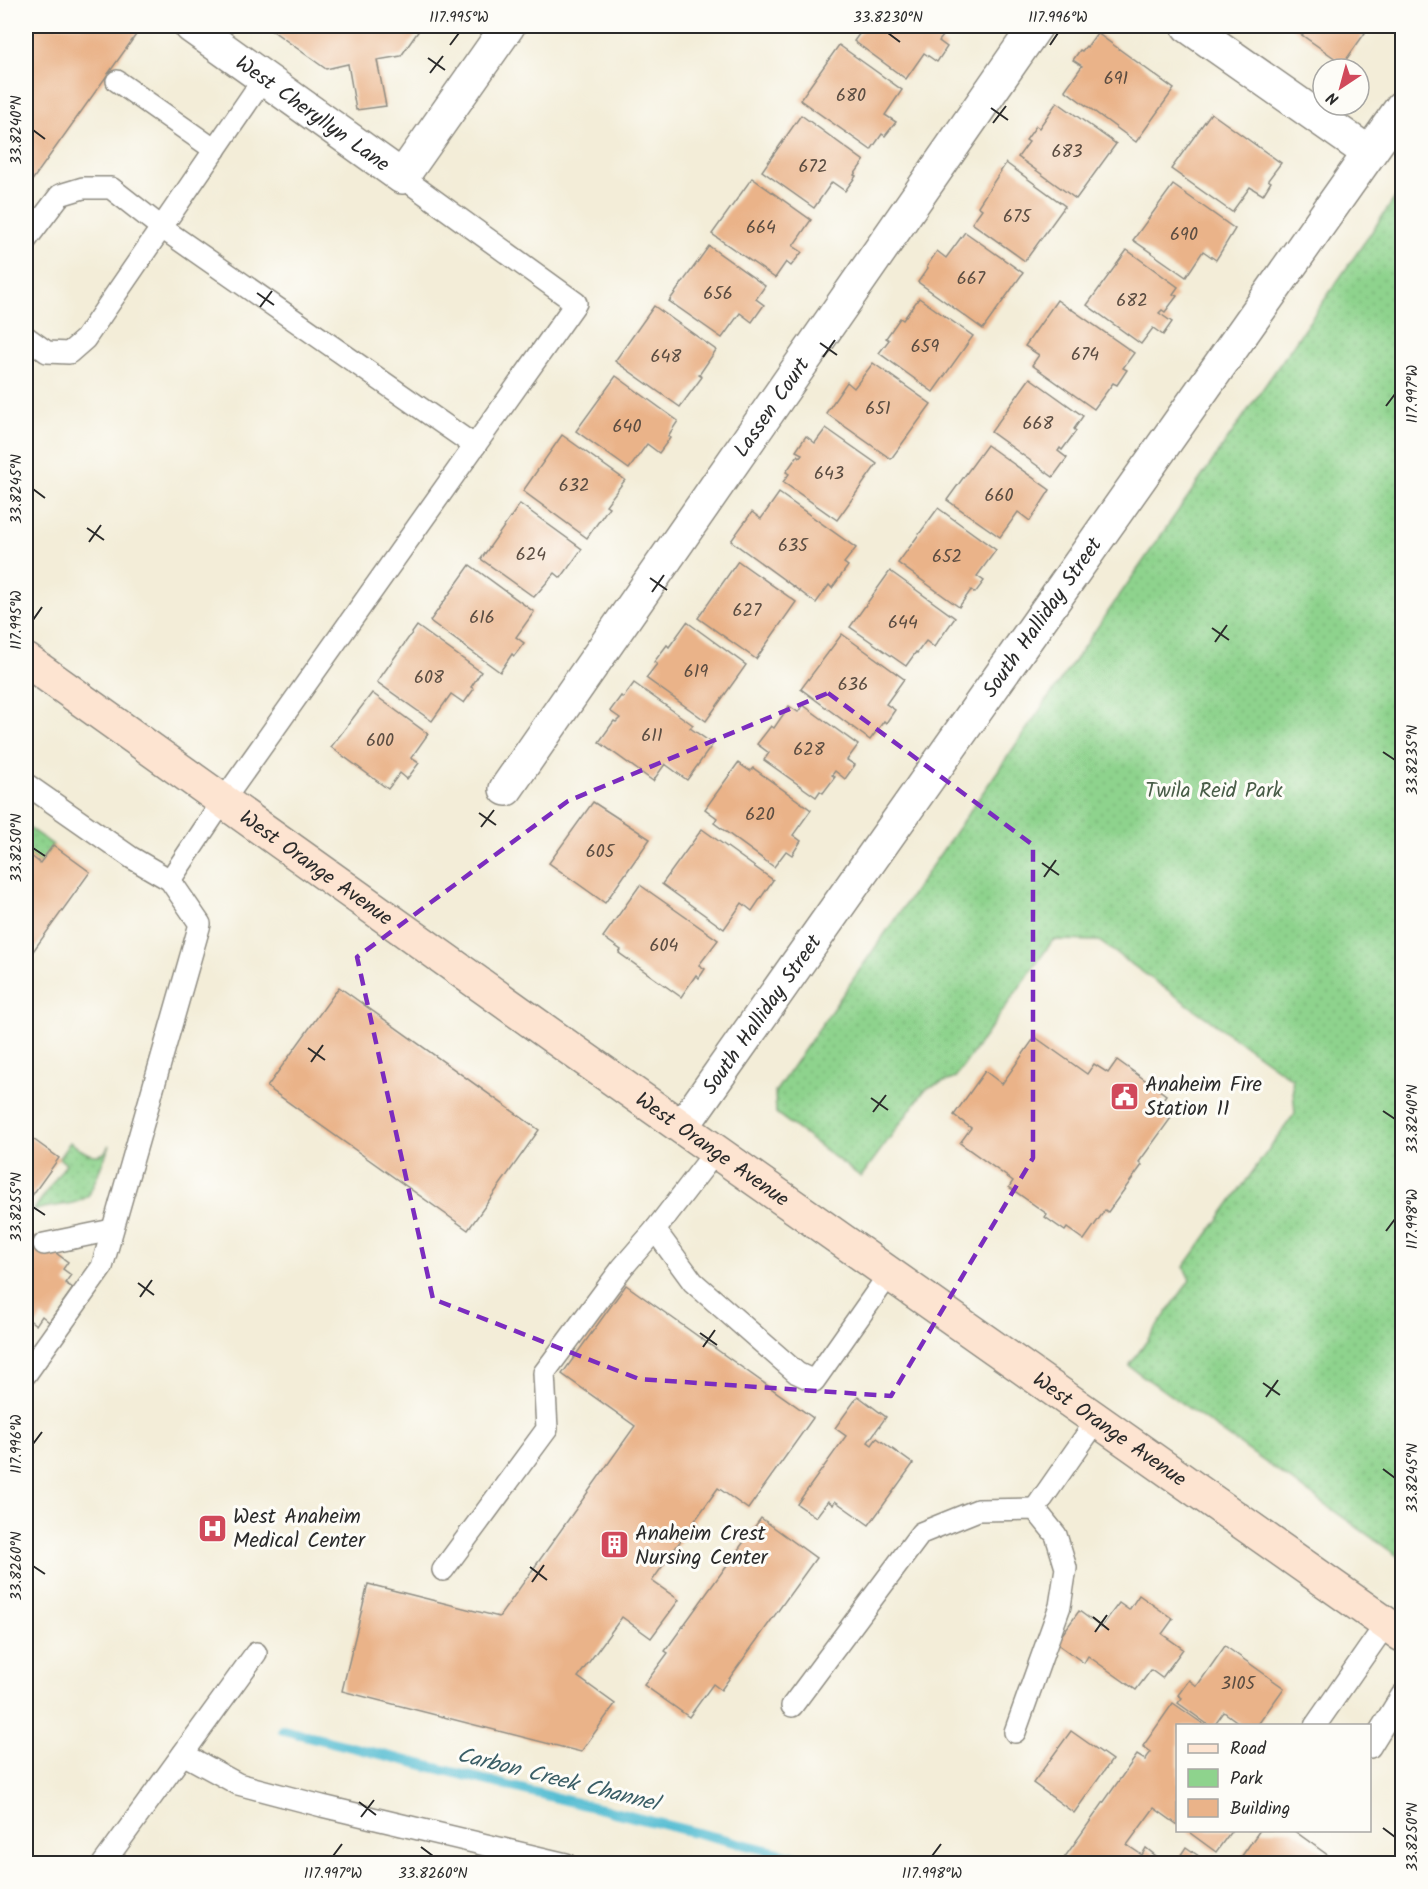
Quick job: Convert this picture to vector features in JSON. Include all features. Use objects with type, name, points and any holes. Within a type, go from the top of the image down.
[{"type":"street","name":"West Cheryllyn Lane","points":[[191,26],[402,177],[508,26]]},
{"type":"street","name":"Lassen Court","points":[[506,789],[1036,26]]},
{"type":"street","points":[[1188,26],[1369,153]]},
{"type":"street","name":"South Halliday Street","points":[[682,1128],[1402,107]]},
{"type":"street","name":"West Orange Avenue","points":[[26,660],[682,1128],[1394,1629]]},
{"type":"lane","points":[[26,337],[47,352],[69,352],[85,339],[264,78]]},
{"type":"lane","points":[[117,81],[215,150]]},
{"type":"lane","points":[[170,880],[223,801],[576,303],[402,177]]},
{"type":"lane","points":[[26,240],[60,195],[83,188],[111,188],[162,228],[475,446]]},
{"type":"lane","points":[[26,784],[132,858],[170,880],[200,924],[102,1267],[27,1367]]},
{"type":"lane","points":[[443,1570],[547,1429],[544,1373],[622,1268],[716,1151]]},
{"type":"lane","points":[[44,1244],[112,1230]]},
{"type":"lane","points":[[654,1230],[693,1282],[797,1373],[814,1381],[890,1274]]},
{"type":"lane","points":[[1035,1509],[1097,1420]]},
{"type":"lane","points":[[792,1706],[921,1533],[978,1510],[1035,1509]]},
{"type":"lane","points":[[1015,1732],[1060,1606],[1066,1568],[1056,1535],[1035,1509]]},
{"type":"lane","points":[[1316,1724],[1394,1629]]},
{"type":"lane","points":[[104,1863],[255,1653]]},
{"type":"lane","points":[[1371,1745],[1402,1695]]},
{"type":"lane","points":[[183,1754],[238,1784],[566,1863]]},
{"type":"highlighted area","points":[[828,693],[1033,845],[1033,1158],[891,1396],[639,1379],[433,1299],[357,957],[568,801]]},
{"type":"green space","name":"Twila Reid Park","points":[[1402,188],[1402,1559],[1129,1366],[1190,1280],[1184,1267],[1295,1113],[1292,1079],[1099,941],[1053,940],[955,1078],[931,1086],[924,1091],[861,1177],[776,1113],[775,1092]]},
{"type":"green space","points":[[26,826],[53,845],[40,863],[26,852]]},
{"type":"green space","points":[[70,1142],[86,1153],[95,1155],[104,1153],[110,1145],[90,1193],[80,1201],[33,1211],[66,1164],[59,1158]]},
{"type":"building","points":[[26,26],[129,26],[138,32],[26,189]]},
{"type":"building","points":[[266,26],[422,26],[401,56],[377,60],[386,106],[356,110],[348,64],[326,69]]},
{"type":"building","points":[[865,26],[950,27],[939,41],[947,47],[937,62],[924,53],[906,79],[854,41]]},
{"type":"building","points":[[1289,26],[1357,26],[1365,33],[1348,57],[1333,57]]},
{"type":"building","points":[[1097,33],[1174,89],[1136,142],[1065,90],[1082,66],[1073,60],[1080,50],[1087,47]]},
{"type":"building","points":[[839,45],[902,90],[885,115],[896,122],[885,136],[882,134],[871,150],[800,100]]},
{"type":"building","points":[[1057,102],[1116,144],[1076,199],[1018,157],[1029,142],[1026,140],[1036,126],[1039,128]]},
{"type":"building","points":[[1211,113],[1281,163],[1268,180],[1271,182],[1263,195],[1250,187],[1232,212],[1171,169]]},
{"type":"building","points":[[801,115],[864,161],[845,191],[832,182],[814,208],[762,171]]},
{"type":"building","points":[[1006,163],[1065,206],[1025,261],[972,223],[982,209],[978,206]]},
{"type":"building","points":[[752,178],[811,220],[793,246],[802,252],[791,266],[786,262],[775,278],[712,234]]},
{"type":"building","points":[[1173,185],[1235,229],[1216,260],[1203,251],[1186,277],[1133,240]]},
{"type":"building","points":[[965,232],[1023,273],[983,329],[918,282],[937,251],[946,258]]},
{"type":"building","points":[[709,246],[765,286],[756,299],[764,305],[752,322],[740,313],[722,338],[669,301]]},
{"type":"building","points":[[1127,250],[1178,287],[1173,294],[1177,296],[1165,312],[1162,310],[1159,313],[1172,322],[1163,335],[1153,328],[1141,344],[1087,305]]},
{"type":"building","points":[[919,298],[973,336],[933,392],[879,353],[889,340],[886,338],[900,318],[903,320]]},
{"type":"building","points":[[1057,300],[1134,353],[1123,368],[1127,370],[1117,385],[1113,383],[1094,409],[1032,365],[1039,355],[1025,346]]},
{"type":"building","points":[[654,306],[716,350],[699,375],[702,377],[680,407],[615,361]]},
{"type":"building","points":[[873,363],[931,404],[891,459],[826,413],[847,382],[854,388]]},
{"type":"building","points":[[616,376],[678,421],[668,436],[670,438],[659,453],[647,444],[629,469],[576,431]]},
{"type":"building","points":[[1030,378],[1083,416],[1074,429],[1076,431],[1062,450],[1060,448],[1058,451],[1067,458],[1053,477],[991,432]]},
{"type":"building","points":[[826,428],[877,464],[837,520],[783,482],[789,474],[786,472],[798,455],[800,457],[802,454],[796,451],[806,436],[815,443]]},
{"type":"building","points":[[562,435],[625,480],[606,505],[609,507],[587,538],[523,491]]},
{"type":"building","points":[[987,445],[1050,490],[1030,521],[1018,512],[1000,537],[947,500]]},
{"type":"building","points":[[779,493],[856,548],[844,563],[848,566],[832,588],[829,585],[816,603],[731,541],[752,512],[761,519]]},
{"type":"building","points":[[520,504],[582,549],[561,578],[555,573],[534,597],[481,559]]},
{"type":"building","points":[[938,508],[996,550],[977,576],[984,581],[975,593],[971,590],[959,607],[898,563]]},
{"type":"building","points":[[738,561],[796,602],[756,659],[698,618]]},
{"type":"building","points":[[470,565],[534,612],[516,637],[524,643],[514,656],[512,654],[500,672],[430,621]]},
{"type":"building","points":[[890,571],[955,618],[934,647],[926,641],[906,666],[850,627]]},
{"type":"building","points":[[687,622],[746,665],[706,721],[646,678],[657,664],[654,662],[667,645],[669,647]]},
{"type":"building","points":[[417,626],[481,672],[471,687],[474,689],[464,703],[451,694],[432,721],[377,682]]},
{"type":"building","points":[[842,634],[904,679],[886,704],[895,710],[870,740],[801,689]]},
{"type":"building","points":[[634,683],[693,725],[690,728],[713,744],[687,780],[665,764],[653,781],[599,742],[614,721],[620,718],[610,711]]},
{"type":"building","points":[[372,693],[428,734],[411,758],[419,763],[407,779],[400,773],[388,789],[331,747]]},
{"type":"building","points":[[803,705],[858,745],[847,760],[855,765],[845,779],[835,771],[832,775],[835,777],[823,793],[820,791],[816,797],[764,760],[769,753],[757,744],[771,726],[774,728],[789,706],[798,712]]},
{"type":"building","points":[[738,763],[750,771],[753,768],[811,810],[793,835],[801,841],[792,855],[786,851],[774,867],[714,823],[717,818],[705,809]]},
{"type":"building","points":[[593,802],[650,839],[605,903],[549,863]]},
{"type":"building","points":[[702,829],[773,880],[752,911],[742,903],[724,929],[662,884]]},
{"type":"building","points":[[53,845],[90,872],[26,961],[26,852],[40,863]]},
{"type":"building","points":[[640,885],[718,940],[699,965],[705,969],[699,978],[696,975],[681,997],[619,953],[621,950],[603,937]]},
{"type":"building","points":[[339,987],[539,1130],[468,1230],[267,1087]]},
{"type":"building","points":[[1035,1037],[1087,1074],[1094,1064],[1108,1073],[1117,1060],[1166,1095],[1157,1108],[1171,1118],[1139,1162],[1142,1165],[1108,1212],[1105,1210],[1084,1240],[1067,1228],[1065,1231],[1045,1217],[1047,1214],[1009,1187],[1013,1181],[960,1143],[971,1128],[954,1115],[985,1071],[1002,1084]]},
{"type":"building","points":[[26,1134],[59,1158],[26,1204]]},
{"type":"building","points":[[26,1231],[68,1262],[63,1269],[71,1275],[65,1283],[73,1288],[49,1322],[42,1316],[36,1325],[28,1319],[26,1322]]},
{"type":"building","name":"Anaheim Crest Nursing Center","points":[[626,1285],[813,1418],[748,1509],[718,1488],[652,1581],[679,1600],[651,1638],[622,1617],[578,1677],[615,1704],[581,1752],[342,1691],[368,1584],[499,1617],[635,1426],[562,1374]]},
{"type":"building","points":[[858,1396],[886,1417],[868,1442],[872,1445],[877,1438],[913,1464],[869,1525],[835,1501],[833,1505],[828,1501],[816,1517],[797,1504],[846,1436],[835,1428]]},
{"type":"building","points":[[761,1518],[816,1558],[721,1690],[713,1684],[689,1717],[644,1685],[668,1653],[665,1651]]},
{"type":"building","points":[[1139,1595],[1173,1619],[1162,1634],[1183,1649],[1162,1678],[1151,1670],[1136,1690],[1088,1656],[1084,1663],[1056,1643],[1079,1611],[1101,1627],[1119,1603],[1129,1610]]},
{"type":"building","points":[[1225,1646],[1284,1688],[1258,1724],[1240,1724],[1224,1712],[1215,1724],[1207,1724],[1178,1703],[1182,1698],[1178,1695],[1189,1680],[1197,1686]]},
{"type":"building","points":[[1173,1703],[1203,1724],[1176,1724],[1176,1824],[1154,1808],[1127,1845],[1142,1855],[1146,1848],[1166,1864],[1066,1864],[1062,1861],[1137,1755],[1145,1760],[1151,1752],[1143,1746]]},
{"type":"building","points":[[1071,1731],[1112,1760],[1074,1813],[1033,1783]]},
{"type":"building","points":[[1189,1832],[1231,1832],[1216,1852]]},
{"type":"building","points":[[1259,1832],[1296,1832],[1340,1864],[1238,1864]]},
{"type":"building","points":[[1186,1847],[1210,1864],[1175,1864]]},
{"type":"waterway","name":"Carbon Creek Channel","points":[[283,1730],[823,1864]]},
{"type":"place","name":"Anaheim Fire Station 11","points":[[1124,1096]]},
{"type":"place","name":"West Anaheim Medical Center","points":[[212,1528]]},
{"type":"place","name":"Anaheim Crest Nursing Center","points":[[614,1545]]}]
